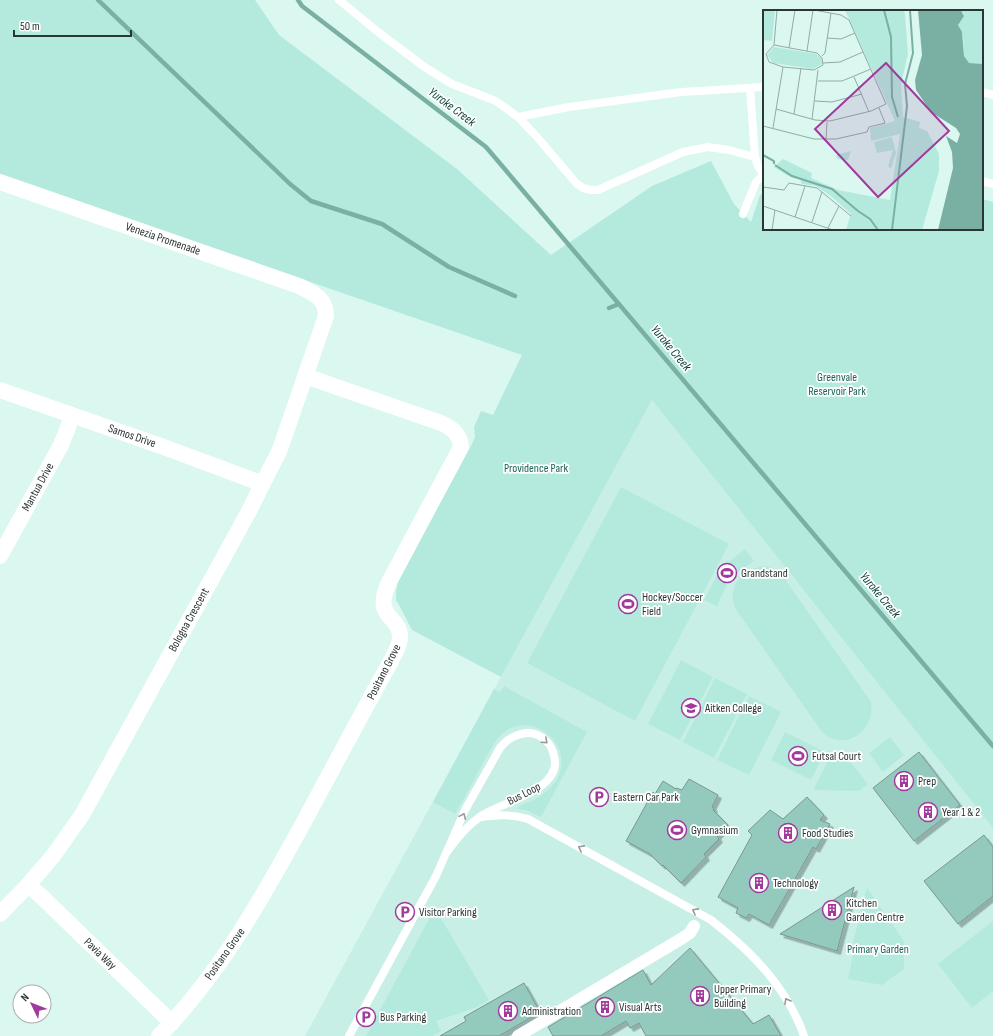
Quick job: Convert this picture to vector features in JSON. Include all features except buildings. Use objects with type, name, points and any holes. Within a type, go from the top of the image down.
[{"type":"street","name":"Venezia Promenade","points":[[0,182],[299,286],[312,292],[322,301]]},
{"type":"street","name":"Bologna Crescent","points":[[0,914],[53,856],[82,814],[263,484],[279,452],[326,316],[326,308],[322,301]]},
{"type":"street","name":"Positano Grove","points":[[159,1036],[172,1023],[233,944],[253,912],[295,838],[398,647],[400,638],[399,632],[385,611],[383,601],[384,594],[461,446],[455,432],[441,423],[305,376]]},
{"type":"street","name":"Samos Drive","points":[[0,390],[161,446],[263,484]]},
{"type":"street","name":"Mantua Drive","points":[[0,556],[61,445],[72,415]]},
{"type":"street","name":"Pavia Way","points":[[28,885],[172,1023]]},
{"type":"street","points":[[518,1036],[682,939],[690,933],[694,926]]},
{"type":"lane","points":[[339,0],[426,68],[452,84],[496,101],[518,117],[537,136],[576,183],[583,188],[598,190],[683,152],[708,147],[755,156]]},
{"type":"lane","points":[[518,117],[569,107],[681,92],[763,86]]},
{"type":"lane","points":[[750,88],[755,156],[758,166],[763,173]]},
{"type":"lane","points":[[983,92],[993,95]]},
{"type":"lane","points":[[743,214],[756,182],[763,175]]},
{"type":"lane","points":[[983,181],[993,184]]},
{"type":"lane","name":"Bus Loop","points":[[524,733],[532,734],[545,740],[550,746],[556,761],[555,769],[548,780],[533,791],[497,807],[480,817],[447,852],[465,810],[504,742],[513,736],[524,733]]},
{"type":"lane","points":[[480,817],[507,814],[528,819],[711,920],[731,936],[764,969],[785,997],[804,1036]]},
{"type":"lane","points":[[349,1036],[436,876],[447,852]]},
{"type":"shaded area","name":"Aitken College","points":[[652,400],[993,828],[993,1036],[305,1036]]},
{"type":"green space","name":"Greenvale Reservoir Park","points":[[0,0],[255,0],[279,35],[457,169],[551,255],[652,186],[711,161],[734,204],[751,222],[760,195],[763,194],[763,230],[983,230],[983,199],[993,202],[993,828],[652,400],[501,677],[412,630],[396,601],[396,592],[398,581],[472,444],[475,437],[474,427],[481,411],[493,415],[522,355],[0,175]]},
{"type":"green space","name":"Hockey/Soccer Field","points":[[621,487],[729,544],[635,721],[527,663]]},
{"type":"green space","name":"Grandstand","points":[[745,549],[754,561],[730,578],[717,606],[704,600],[721,568]]},
{"type":"green space","points":[[764,566],[774,568],[782,575],[871,702],[869,722],[857,736],[840,740],[831,738],[822,732],[735,608],[733,593],[738,580],[749,571]]},
{"type":"green space","points":[[681,660],[713,677],[680,740],[648,724]]},
{"type":"green space","points":[[715,678],[747,694],[714,758],[683,742]]},
{"type":"green space","points":[[504,686],[587,732],[541,817],[526,810],[518,809],[519,806],[544,793],[558,777],[562,761],[558,746],[548,734],[534,727],[518,726],[503,733],[497,739],[455,814],[433,802],[494,689],[500,692]]},
{"type":"green space","points":[[749,696],[781,712],[749,775],[717,760]]},
{"type":"green space","name":"Futsal Court","points":[[785,732],[825,752],[811,780],[771,760]]},
{"type":"green space","points":[[890,737],[904,755],[883,772],[869,753]]},
{"type":"green space","points":[[831,755],[851,763],[868,784],[859,791],[813,790]]},
{"type":"green space","name":"Primary Garden","points":[[867,888],[904,941],[904,969],[882,985],[848,979],[853,954],[852,946]]},
{"type":"green space","points":[[435,908],[489,1000],[475,1008],[436,1021],[441,1031],[433,1036],[366,1036]]},
{"type":"green space","points":[[993,921],[993,991],[972,1008],[938,964]]},
{"type":"waterway","points":[[98,0],[290,184],[311,201],[382,224],[449,267],[515,296]]},
{"type":"waterway","name":"Yuroke Creek","points":[[298,0],[302,6],[486,147],[993,746]]},
{"type":"waterway","points":[[609,308],[619,304]]},
{"type":"place","name":"Grandstand","points":[[727,573]]},
{"type":"place","name":"Hockey/Soccer Field","points":[[628,604]]},
{"type":"place","name":"Aitken College","points":[[691,708]]},
{"type":"place","name":"Futsal Court","points":[[798,756]]},
{"type":"place","name":"Prep","points":[[904,781]]},
{"type":"place","name":"Eastern Car Park","points":[[599,797]]},
{"type":"place","name":"Year 1 & 2","points":[[928,812]]},
{"type":"place","name":"Gymnasium","points":[[677,830]]},
{"type":"place","name":"Food Studies","points":[[788,833]]},
{"type":"place","name":"Technology","points":[[759,883]]},
{"type":"place","name":"Kitchen Garden Centre","points":[[832,910]]},
{"type":"place","name":"Visitor Parking","points":[[405,912]]},
{"type":"place","name":"Upper Primary Building","points":[[700,996]]},
{"type":"place","name":"Visual Arts","points":[[605,1007]]},
{"type":"place","name":"Administration","points":[[508,1011]]},
{"type":"place","name":"Bus Parking","points":[[366,1017]]},
{"type":"park label","name":"Providence Park","points":[[536,468]]}]
